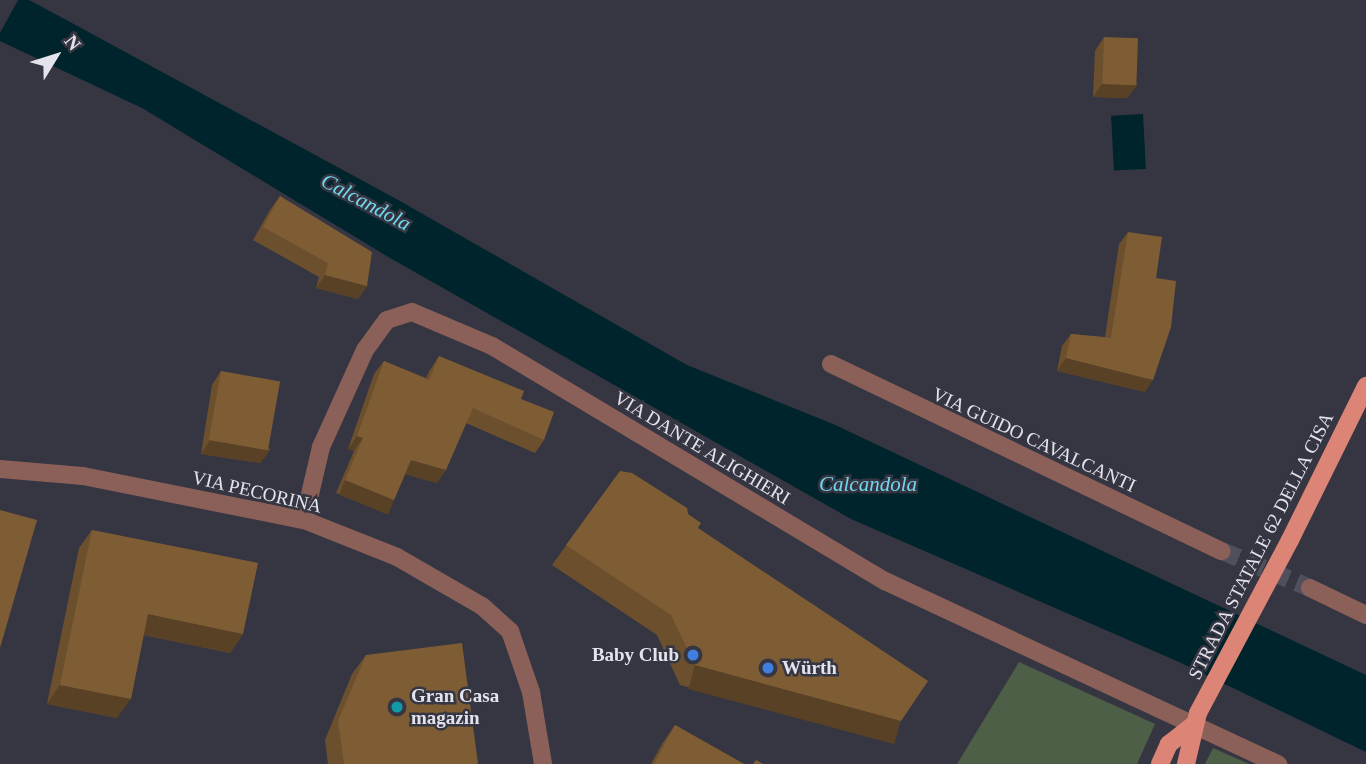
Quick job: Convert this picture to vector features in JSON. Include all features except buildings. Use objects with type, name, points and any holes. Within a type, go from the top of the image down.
[{"type":"main road","name":"STRADA STATALE 62 DELLA CISA","points":[[1160,764],[1169,744],[1195,719],[1290,540],[1366,386]]},
{"type":"main road","name":"STRADA STATALE 62 DELLA CISA","points":[[1186,764],[1192,753],[1195,719]]},
{"type":"street","name":"VIA DANTE ALIGHIERI","points":[[304,520],[321,447],[365,350],[387,320],[412,312],[492,346],[885,581],[1195,719],[1278,764]]},
{"type":"street","name":"VIA GUIDO CAVALCANTI","points":[[831,364],[1222,551]]},
{"type":"street","name":"VIA PECORINA","points":[[0,469],[83,476],[304,520],[397,557],[482,606],[510,631],[531,692],[543,764]]},
{"type":"street","points":[[1310,588],[1366,615]]},
{"type":"shaded area","points":[[1019,662],[1155,724],[1137,764],[957,764]]},
{"type":"shaded area","points":[[1213,748],[1249,764],[1205,764]]},
{"type":"water","name":"Calcandola","points":[[0,0],[29,0],[400,201],[687,365],[833,424],[1366,675],[1366,752],[1179,662],[851,519],[390,258],[142,108],[0,41]]},
{"type":"water","points":[[1143,114],[1146,169],[1114,171],[1111,116]]},
{"type":"pier","points":[[0,0],[18,0],[0,33]]},
{"type":"tunnel","points":[[1222,551],[1310,588]]},
{"type":"place","name":"Baby Club","points":[[693,655]]},
{"type":"place","name":"Würth","points":[[768,668]]},
{"type":"place","name":"Gran Casa magazin","points":[[397,707]]}]
